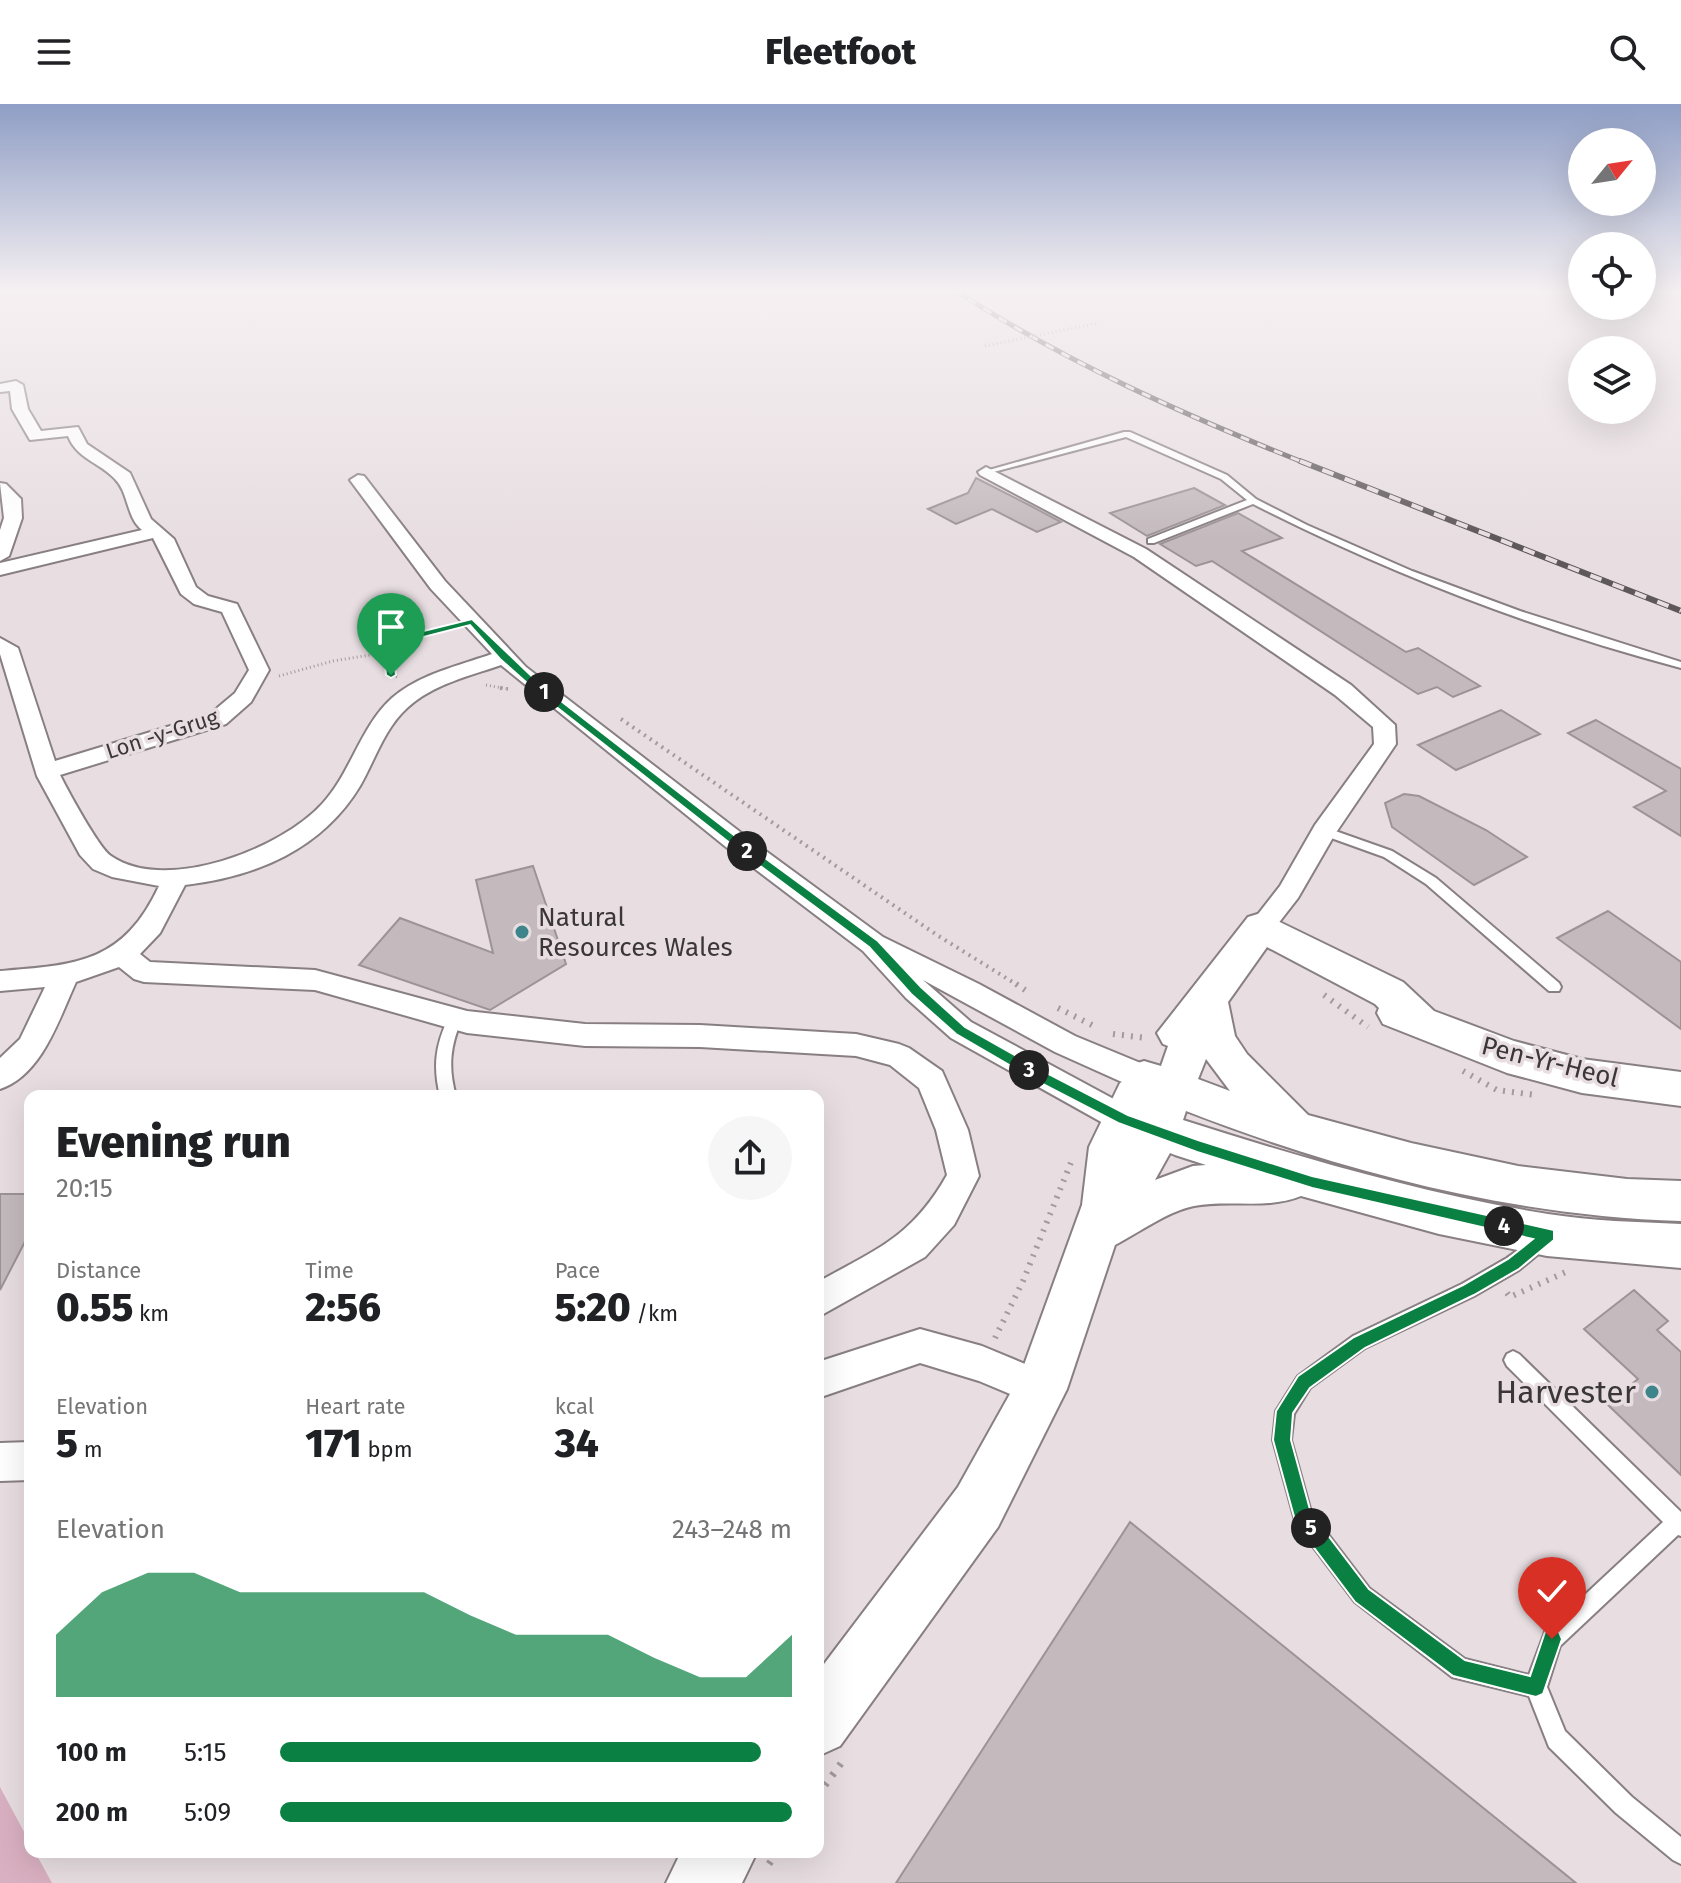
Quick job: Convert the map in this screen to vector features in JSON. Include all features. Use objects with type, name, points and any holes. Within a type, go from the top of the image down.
[{"type":"main road","points":[[824,1716],[978,1507],[1041,1389],[1100,1219],[1105,1165],[1140,1125],[1159,1083],[1187,1053],[1202,1008],[1256,934]]},
{"type":"main road","name":"Pen-Yr-Heol","points":[[1256,934],[1377,1005],[1507,1056],[1582,1076],[1681,1089]]},
{"type":"main road","points":[[1202,1008],[1215,1039],[1232,1066],[1296,1129]]},
{"type":"main road","points":[[1159,1083],[1251,1117],[1421,1163],[1546,1190],[1633,1201],[1681,1201]]},
{"type":"main road","points":[[1140,1125],[1312,1182],[1549,1235],[1681,1246]]},
{"type":"main road","points":[[1100,1219],[1193,1186],[1312,1182]]},
{"type":"main road","points":[[700,1883],[719,1858]]},
{"type":"street","name":"Lon -y-Grug","points":[[0,388],[16,385],[20,409],[36,437],[73,430],[80,447],[124,477],[143,522],[165,539],[188,590],[197,598],[232,610],[258,664],[258,674],[234,707],[218,719],[47,771]]},
{"type":"street","points":[[986,472],[1140,553],[1343,690],[1384,725],[1385,744],[1324,831],[1289,892],[1256,934]]},
{"type":"street","points":[[358,480],[438,585],[503,657],[735,841],[873,944],[969,991],[1065,1044],[1159,1083]]},
{"type":"street","points":[[0,488],[12,499],[13,518],[0,556]]},
{"type":"street","points":[[0,569],[157,532]]},
{"type":"street","points":[[0,644],[8,648],[23,682],[26,704],[47,771],[89,849],[97,858],[124,872],[176,877],[216,872],[247,862],[302,837],[336,804],[381,727],[403,700],[434,683],[503,657]]},
{"type":"street","points":[[0,981],[65,975],[121,954],[148,931],[176,877]]},
{"type":"street","points":[[873,944],[916,991],[961,1030],[1140,1125]]},
{"type":"street","points":[[121,954],[144,972],[315,980],[455,1019],[585,1035],[700,1036],[856,1045],[899,1056],[931,1080],[952,1130],[963,1176],[942,1215],[913,1246],[824,1298]]},
{"type":"street","points":[[0,1077],[31,1047],[65,975]]},
{"type":"street","points":[[824,1378],[920,1346],[982,1364],[1041,1389]]},
{"type":"street","points":[[0,1462],[24,1461]]},
{"type":"lane","points":[[986,472],[1127,434],[1224,477],[1253,501],[1301,527],[1439,584],[1583,636],[1681,665]]},
{"type":"lane","points":[[1151,541],[1253,501]]},
{"type":"lane","points":[[1324,831],[1388,854],[1431,881],[1554,987]]},
{"type":"lane","points":[[446,1090],[443,1079],[443,1043],[455,1019]]},
{"type":"lane","points":[[1536,1687],[1460,1669],[1362,1595],[1303,1517],[1282,1440],[1285,1411],[1304,1382],[1359,1342],[1468,1290],[1513,1264],[1549,1235]]},
{"type":"lane","points":[[1513,1360],[1679,1524],[1552,1639],[1536,1687],[1557,1739],[1624,1805],[1681,1852]]},
{"type":"path","points":[[391,675],[387,643],[472,622]]},
{"type":"path","points":[[286,675],[333,661],[389,652]]},
{"type":"path","points":[[619,718],[937,935],[1038,998]]},
{"type":"path","points":[[1050,1004],[1100,1029]]},
{"type":"path","points":[[982,1364],[1023,1281],[1073,1157]]},
{"type":"shaded area","points":[[0,1787],[24,1832],[24,1858],[38,1858],[52,1883],[0,1883]]},
{"type":"building","points":[[976,478],[1061,522],[1037,532],[992,509],[956,524],[928,509],[968,493]]},
{"type":"building","points":[[1194,488],[1225,505],[1147,536],[1110,513]]},
{"type":"building","points":[[1238,513],[1282,538],[1242,551],[1406,652],[1418,648],[1480,686],[1453,697],[1437,687],[1418,694],[1212,561],[1196,566],[1160,544]]},
{"type":"building","points":[[1501,710],[1540,734],[1456,770],[1418,745]]},
{"type":"building","points":[[1596,720],[1681,769],[1681,836],[1634,807],[1666,791],[1568,733]]},
{"type":"building","points":[[1404,794],[1419,796],[1486,830],[1527,857],[1474,885],[1392,827],[1385,803]]},
{"type":"building","name":"Natural Resources Wales","points":[[533,866],[566,964],[490,1010],[359,965],[400,918],[493,953],[476,880]]},
{"type":"building","points":[[1608,911],[1681,962],[1681,1029],[1557,938]]},
{"type":"building","points":[[0,1194],[24,1194],[24,1244],[0,1290]]},
{"type":"building","name":"Harvester","points":[[1634,1290],[1668,1321],[1657,1330],[1681,1352],[1681,1475],[1607,1404],[1638,1379],[1584,1329]]},
{"type":"building","points":[[1130,1522],[1576,1883],[896,1883]]},
{"type":"railway","points":[[1098,372],[1304,462]]},
{"type":"railway","points":[[1304,462],[1681,611]]},
{"type":"place","name":"Natural Resources Wales","points":[[522,932]]},
{"type":"place","name":"Harvester","points":[[1652,1392]]},
{"type":"route","points":[[391,675],[387,643],[472,622],[503,657],[540,689],[873,944],[916,991],[961,1030],[1038,1075],[1123,1119],[1197,1146],[1312,1182],[1549,1235],[1513,1264],[1468,1290],[1359,1342],[1304,1382],[1285,1411],[1282,1440],[1303,1517],[1362,1595],[1460,1669],[1536,1687],[1552,1639]]}]
